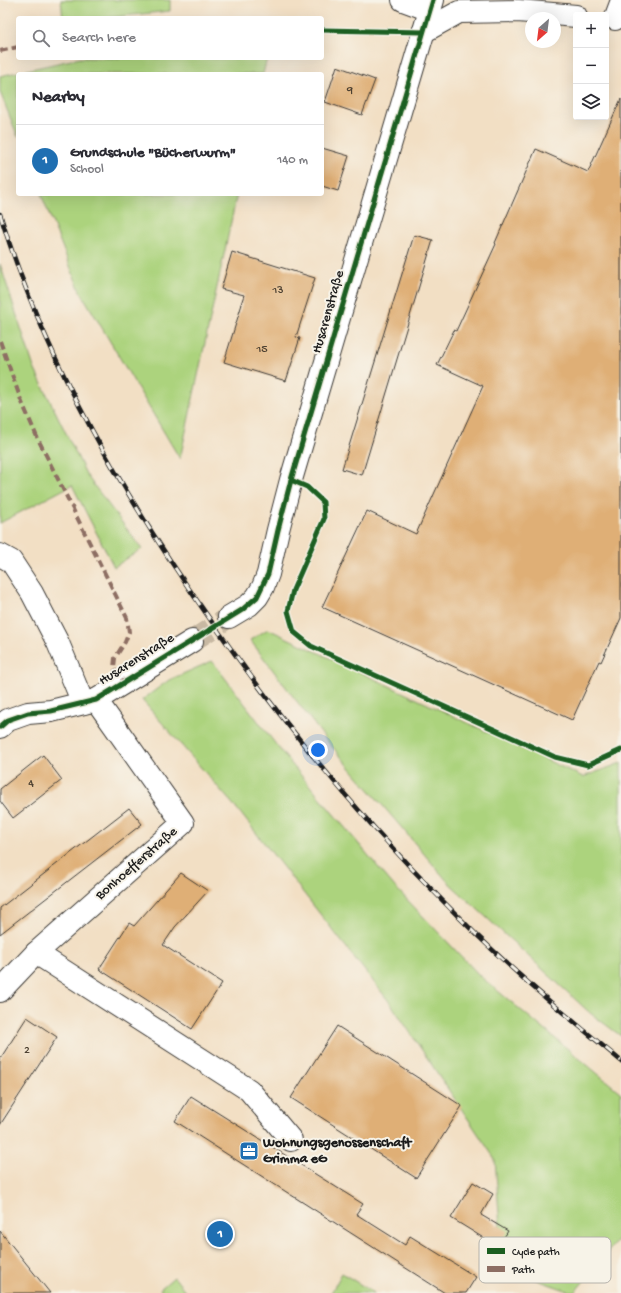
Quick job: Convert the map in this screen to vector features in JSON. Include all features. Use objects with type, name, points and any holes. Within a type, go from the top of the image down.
[{"type":"street","points":[[403,0],[431,5]]},
{"type":"street","name":"Husarenstraße","points":[[229,617],[249,605],[257,597],[268,574],[291,480],[431,5]]},
{"type":"street","points":[[423,32],[459,12],[518,11],[573,16]]},
{"type":"street","points":[[0,555],[11,561],[32,593],[89,701]]},
{"type":"street","name":"Husarenstraße","points":[[0,727],[8,720],[28,713],[51,711],[89,701],[192,641]]},
{"type":"street","name":"Bonhoefferstraße","points":[[0,991],[36,953],[183,823],[89,701]]},
{"type":"street","points":[[36,953],[249,1090],[291,1140]]},
{"type":"green space","points":[[61,0],[170,0],[170,11],[123,16],[63,16]]},
{"type":"green space","points":[[71,60],[266,60],[264,72],[18,72]]},
{"type":"green space","points":[[16,72],[16,132],[0,92],[0,76]]},
{"type":"green space","points":[[42,196],[237,196],[180,459],[80,291]]},
{"type":"green space","points":[[0,264],[34,368],[87,476],[142,549],[114,567],[72,485],[0,523]]},
{"type":"green space","points":[[268,629],[583,777],[621,763],[621,1036],[590,1013],[448,882],[324,737],[250,640]]},
{"type":"green space","points":[[212,661],[284,755],[394,886],[481,977],[621,1093],[621,1236],[611,1248],[611,1237],[501,1237],[495,1159],[391,1004],[238,810],[142,700],[169,680]]},
{"type":"green space","points":[[342,1273],[374,1293],[331,1293]]},
{"type":"green space","points":[[174,1277],[187,1293],[163,1293],[160,1289]]},
{"type":"green space","points":[[546,1283],[582,1283],[574,1293]]},
{"type":"building","points":[[337,66],[375,80],[362,115],[325,102]]},
{"type":"building","points":[[621,99],[621,618],[601,662],[599,661],[572,720],[322,607],[367,511],[416,534],[483,386],[437,365],[454,330],[456,331],[496,244],[495,243],[536,149],[588,172]]},
{"type":"building","points":[[324,149],[349,156],[338,191],[324,187]]},
{"type":"building","points":[[414,235],[433,240],[362,475],[342,469]]},
{"type":"building","points":[[232,252],[315,278],[296,337],[300,338],[286,381],[224,362],[244,295],[221,289]]},
{"type":"building","points":[[43,755],[62,780],[13,818],[0,801],[0,789]]},
{"type":"building","points":[[129,808],[142,824],[0,934],[0,908]]},
{"type":"building","points":[[181,873],[208,891],[175,927],[163,945],[222,983],[192,1029],[99,969],[129,923],[134,926]]},
{"type":"building","points":[[27,1017],[57,1037],[0,1125],[0,1059]]},
{"type":"building","points":[[337,1026],[462,1106],[416,1178],[291,1098]]},
{"type":"building","points":[[191,1096],[363,1204],[356,1214],[405,1245],[410,1236],[476,1277],[466,1293],[445,1293],[175,1121]]},
{"type":"building","points":[[473,1182],[493,1194],[481,1215],[508,1231],[504,1237],[482,1237],[451,1218]]},
{"type":"building","points":[[0,1231],[38,1278],[50,1293],[0,1293]]},
{"type":"tunnel","points":[[192,641],[229,617]]},
{"type":"railway","points":[[0,214],[18,269],[40,323],[64,376],[90,427],[149,528],[214,625],[266,697],[322,767],[380,835],[411,868],[502,959],[621,1061]]},
{"type":"marked path","points":[[0,51],[16,47]]},
{"type":"marked path","points":[[0,341],[21,400],[37,437],[127,618],[129,632],[125,642],[115,658],[114,668],[124,682]]},
{"type":"cycle path","points":[[0,727],[8,720],[28,713],[51,711],[96,700],[242,610],[257,597],[268,574],[291,480],[433,0]]},
{"type":"cycle path","points":[[324,30],[423,32]]},
{"type":"cycle path","points":[[291,480],[307,487],[323,502],[324,519],[293,590],[288,611],[294,632],[311,646],[555,757],[588,765],[621,750]]},
{"type":"place","name":"Wohnungsgenossenschaft Grimma eG","points":[[249,1151]]},
{"type":"place","name":"Grundschule \"Bücherwurm\"","points":[[220,1234]]}]
